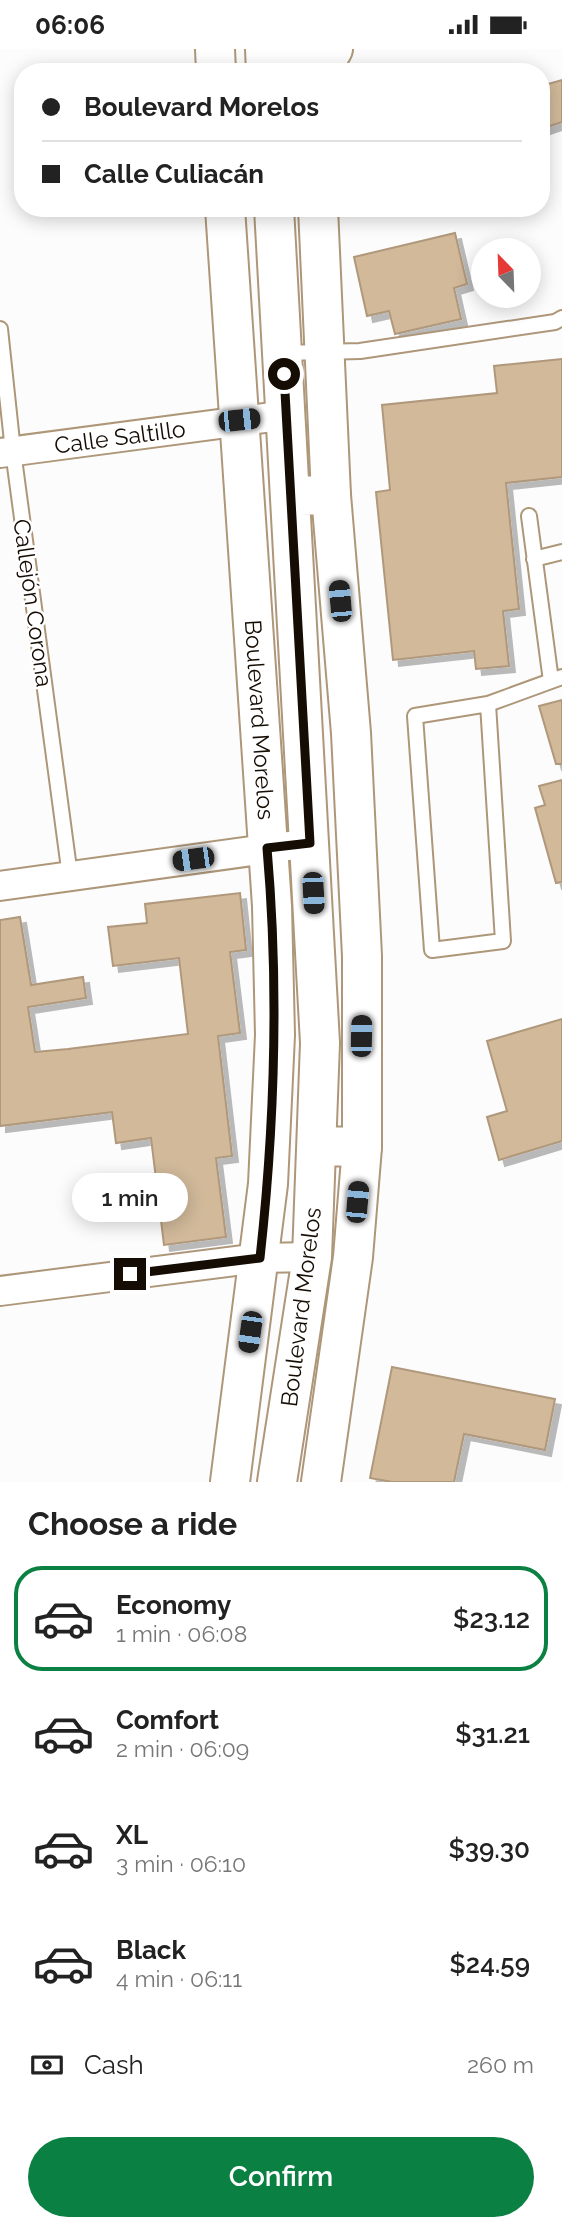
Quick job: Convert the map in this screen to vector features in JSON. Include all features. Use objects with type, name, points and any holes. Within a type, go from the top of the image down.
[{"type":"street","name":"Boulevard Morelos","points":[[226,217],[272,906],[275,1035],[268,1184],[230,1482]]},
{"type":"street","name":"Boulevard Morelos","points":[[275,217],[320,1043],[312,1257],[277,1482]]},
{"type":"street","name":"Boulevard Morelos","points":[[318,217],[331,495],[351,733],[362,956],[362,1147],[352,1257],[321,1482]]},
{"type":"street","name":"Calle Saltillo","points":[[7,452],[287,415]]},
{"type":"street","points":[[290,496],[331,495]]},
{"type":"street","points":[[0,885],[310,843]]},
{"type":"street","points":[[317,1146],[362,1147]]},
{"type":"street","points":[[0,1291],[260,1258],[312,1257]]},
{"type":"lane","points":[[283,353],[360,351],[555,322],[562,318]]},
{"type":"lane","name":"Callejón Corona","points":[[0,329],[7,452],[70,876]]},
{"type":"lane","points":[[488,704],[503,941],[432,950],[415,716],[488,704],[556,679],[529,516]]},
{"type":"lane","points":[[534,559],[562,552]]},
{"type":"building","points":[[562,80],[562,122],[550,126],[550,83]]},
{"type":"building","points":[[455,233],[467,284],[454,288],[461,319],[395,334],[389,311],[367,316],[354,257]]},
{"type":"building","points":[[562,359],[562,477],[506,483],[519,609],[503,611],[509,666],[476,669],[474,651],[393,660],[376,492],[390,490],[382,405],[497,393],[494,366]]},
{"type":"building","points":[[562,700],[562,764],[556,764],[539,706]]},
{"type":"building","points":[[562,780],[562,882],[556,883],[535,808],[545,805],[539,786]]},
{"type":"building","points":[[240,893],[246,950],[230,952],[240,1033],[218,1036],[232,1156],[216,1158],[226,1237],[164,1245],[151,1138],[116,1143],[112,1112],[0,1126],[0,920],[20,917],[31,985],[83,977],[86,998],[28,1007],[35,1052],[68,1049],[188,1034],[179,958],[113,966],[108,927],[147,923],[145,904]]},
{"type":"building","points":[[562,1019],[562,1141],[499,1160],[487,1117],[507,1111],[487,1041]]},
{"type":"building","points":[[392,1367],[555,1399],[545,1450],[464,1434],[454,1482],[392,1482],[370,1478]]},
{"type":"route","points":[[130,1274],[260,1258],[268,1184],[275,1035],[272,906],[267,848],[310,843],[284,374]]}]
